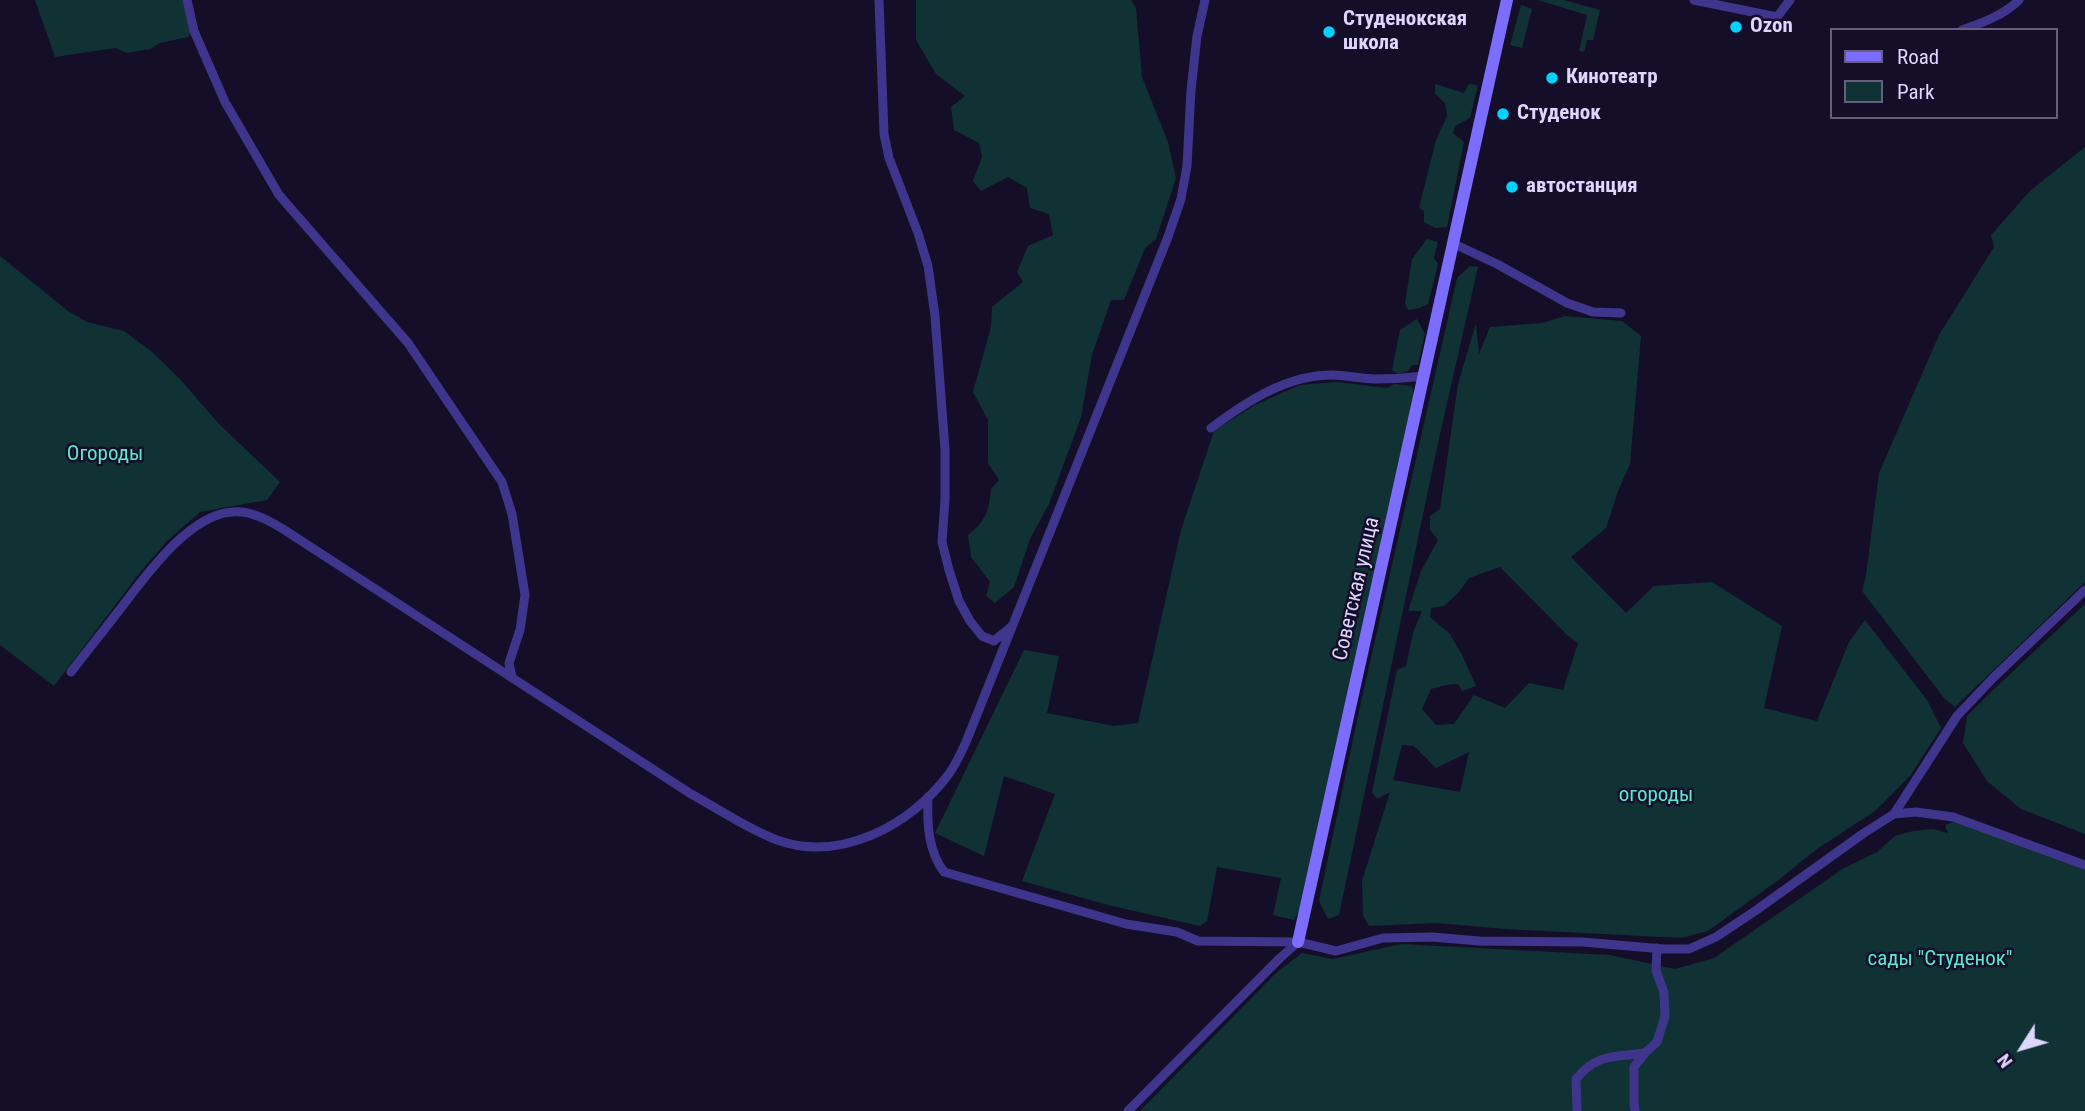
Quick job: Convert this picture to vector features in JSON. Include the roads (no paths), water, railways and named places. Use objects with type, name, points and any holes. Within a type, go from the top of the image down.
[{"type":"street","points":[[187,0],[194,31],[225,102],[279,195],[408,342],[502,482],[512,514],[525,595],[520,630],[509,663],[512,677]]},
{"type":"street","points":[[879,0],[884,134],[928,266],[935,316],[945,450],[944,552],[959,601],[982,636],[994,641],[1014,624]]},
{"type":"street","points":[[71,672],[143,579],[176,542],[211,518],[232,512],[255,516],[283,528],[691,794],[778,841],[820,847],[870,836],[894,825],[928,797],[950,773],[966,742],[1181,199],[1197,36],[1205,0]]},
{"type":"street","name":"Советская улица","points":[[1298,942],[1507,0]]},
{"type":"street","points":[[1694,0],[1777,17],[1790,0]]},
{"type":"street","points":[[1968,28],[1984,23],[2019,0]]},
{"type":"street","points":[[1452,243],[1497,264],[1567,303],[1593,312],[1621,313]]},
{"type":"street","points":[[1211,428],[1270,390],[1295,381],[1330,375],[1375,379],[1424,376]]},
{"type":"street","points":[[928,797],[927,819],[931,842],[936,861],[944,872],[1126,924],[1177,932],[1198,942],[1298,942],[1336,951],[1383,938],[1432,937],[1689,949],[1716,937],[1894,814],[1957,716],[2085,590]]},
{"type":"street","points":[[1894,814],[1916,812],[1953,817],[2085,865]]},
{"type":"street","points":[[1128,1111],[1298,942]]},
{"type":"street","points":[[1635,1111],[1634,1067],[1657,1042],[1665,1016],[1664,993],[1656,970],[1657,948]]},
{"type":"street","points":[[1577,1111],[1576,1079],[1585,1067],[1599,1059],[1645,1053]]},
{"type":"place","name":"Ozon","points":[[1736,27]]},
{"type":"place","name":"Студенокская школа","points":[[1329,32]]},
{"type":"place","name":"Кинотеатр","points":[[1552,78]]},
{"type":"place","name":"Студенок","points":[[1503,114]]},
{"type":"place","name":"автостанция","points":[[1512,187]]},
{"type":"park label","name":"Огороды","points":[[105,455]]},
{"type":"park label","name":"огороды","points":[[1656,796]]},
{"type":"park label","name":"сады \"Студенок\"","points":[[1940,960]]}]
